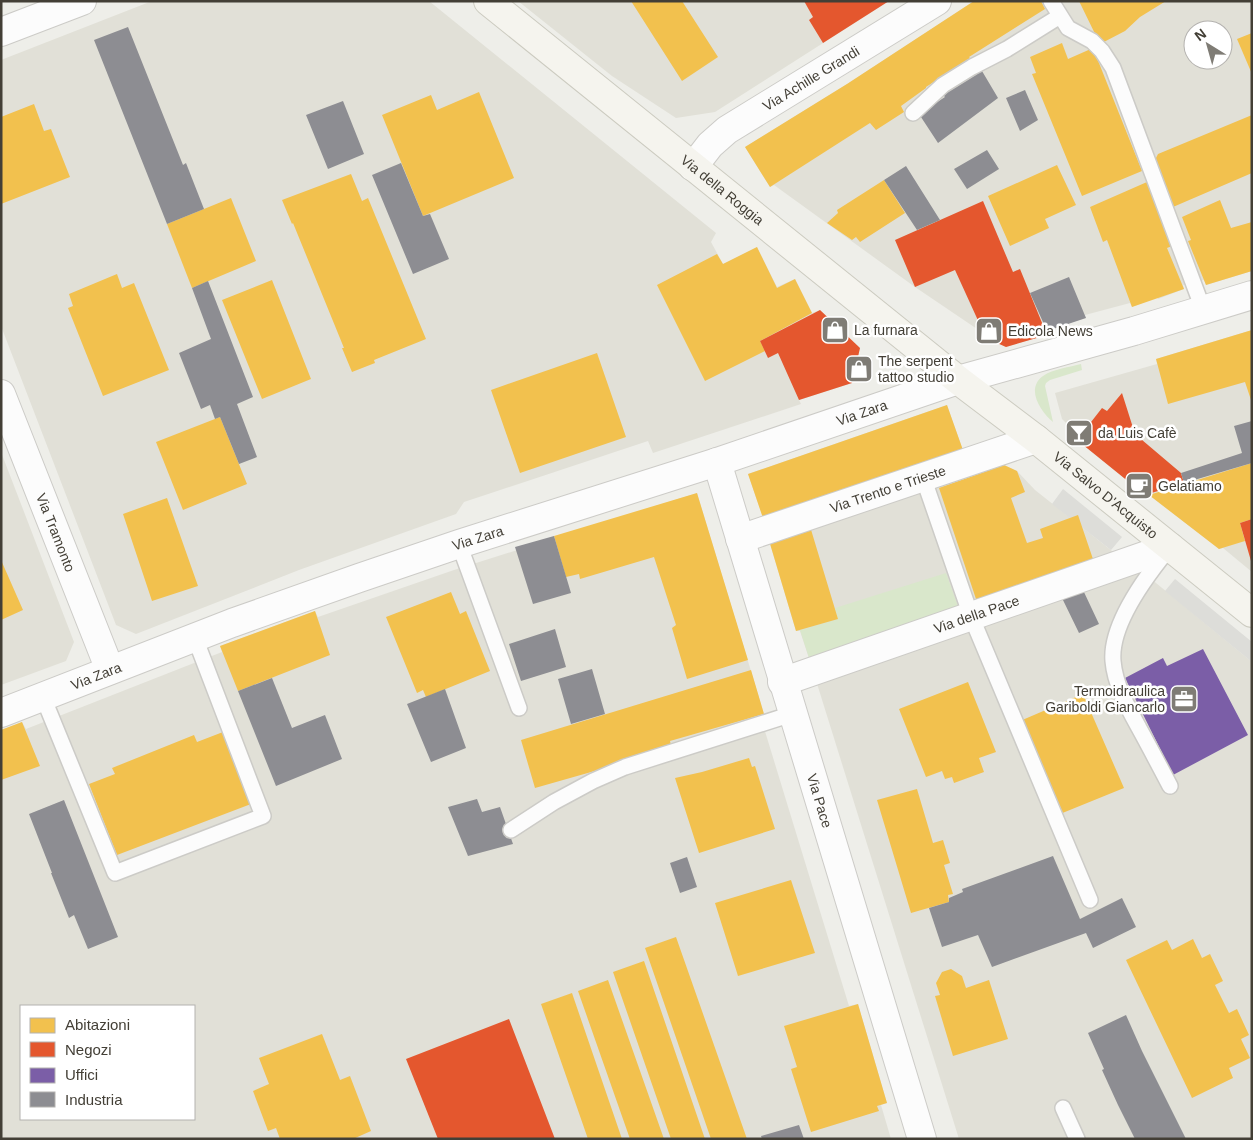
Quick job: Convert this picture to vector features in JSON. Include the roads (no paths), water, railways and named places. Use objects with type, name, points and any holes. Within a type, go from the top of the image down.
[{"type":"street","points":[[1,32],[82,1]]},
{"type":"street","name":"Via della Roggia","points":[[488,1],[958,380]]},
{"type":"street","name":"Via Achille Grandi","points":[[693,167],[710,145],[727,130],[937,1]]},
{"type":"street","points":[[958,380],[1252,295]]},
{"type":"street","name":"Via Salvo D'Acquisto","points":[[958,380],[1036,439],[1252,613]]},
{"type":"street","name":"Via Zara","points":[[1,713],[110,670],[350,581],[459,544],[717,462],[958,380]]},
{"type":"street","name":"Via Tramonto","points":[[1,394],[110,670]]},
{"type":"street","name":"Via Trento e Trieste","points":[[740,539],[1036,439]]},
{"type":"street","name":"Via Pace","points":[[717,462],[782,682],[922,1139]]},
{"type":"street","name":"Via della Pace","points":[[782,682],[1170,547]]},
{"type":"lane","points":[[1051,1],[1068,28],[1092,41],[1102,51],[1113,68],[1203,309]]},
{"type":"lane","points":[[913,113],[943,85],[972,67],[1008,49],[1060,16]]},
{"type":"lane","points":[[923,478],[971,616],[1090,900]]},
{"type":"lane","points":[[459,544],[519,708]]},
{"type":"lane","points":[[1170,547],[1134,595],[1116,639],[1112,660],[1126,704],[1170,786]]},
{"type":"lane","points":[[43,696],[115,873],[263,816],[195,638]]},
{"type":"lane","points":[[511,830],[554,802],[593,781],[625,767],[792,714]]},
{"type":"lane","points":[[1064,1108],[1077,1139]]},
{"type":"place","name":"La furnara","points":[[835,330]]},
{"type":"place","name":"Edicola News","points":[[989,331]]},
{"type":"place","name":"The serpent tattoo studio","points":[[859,369]]},
{"type":"place","name":"da Luis Cafè","points":[[1079,433]]},
{"type":"place","name":"Gelatiamo","points":[[1139,486]]},
{"type":"place","name":"Termoidraulica Gariboldi Giancarlo","points":[[1184,699]]}]
